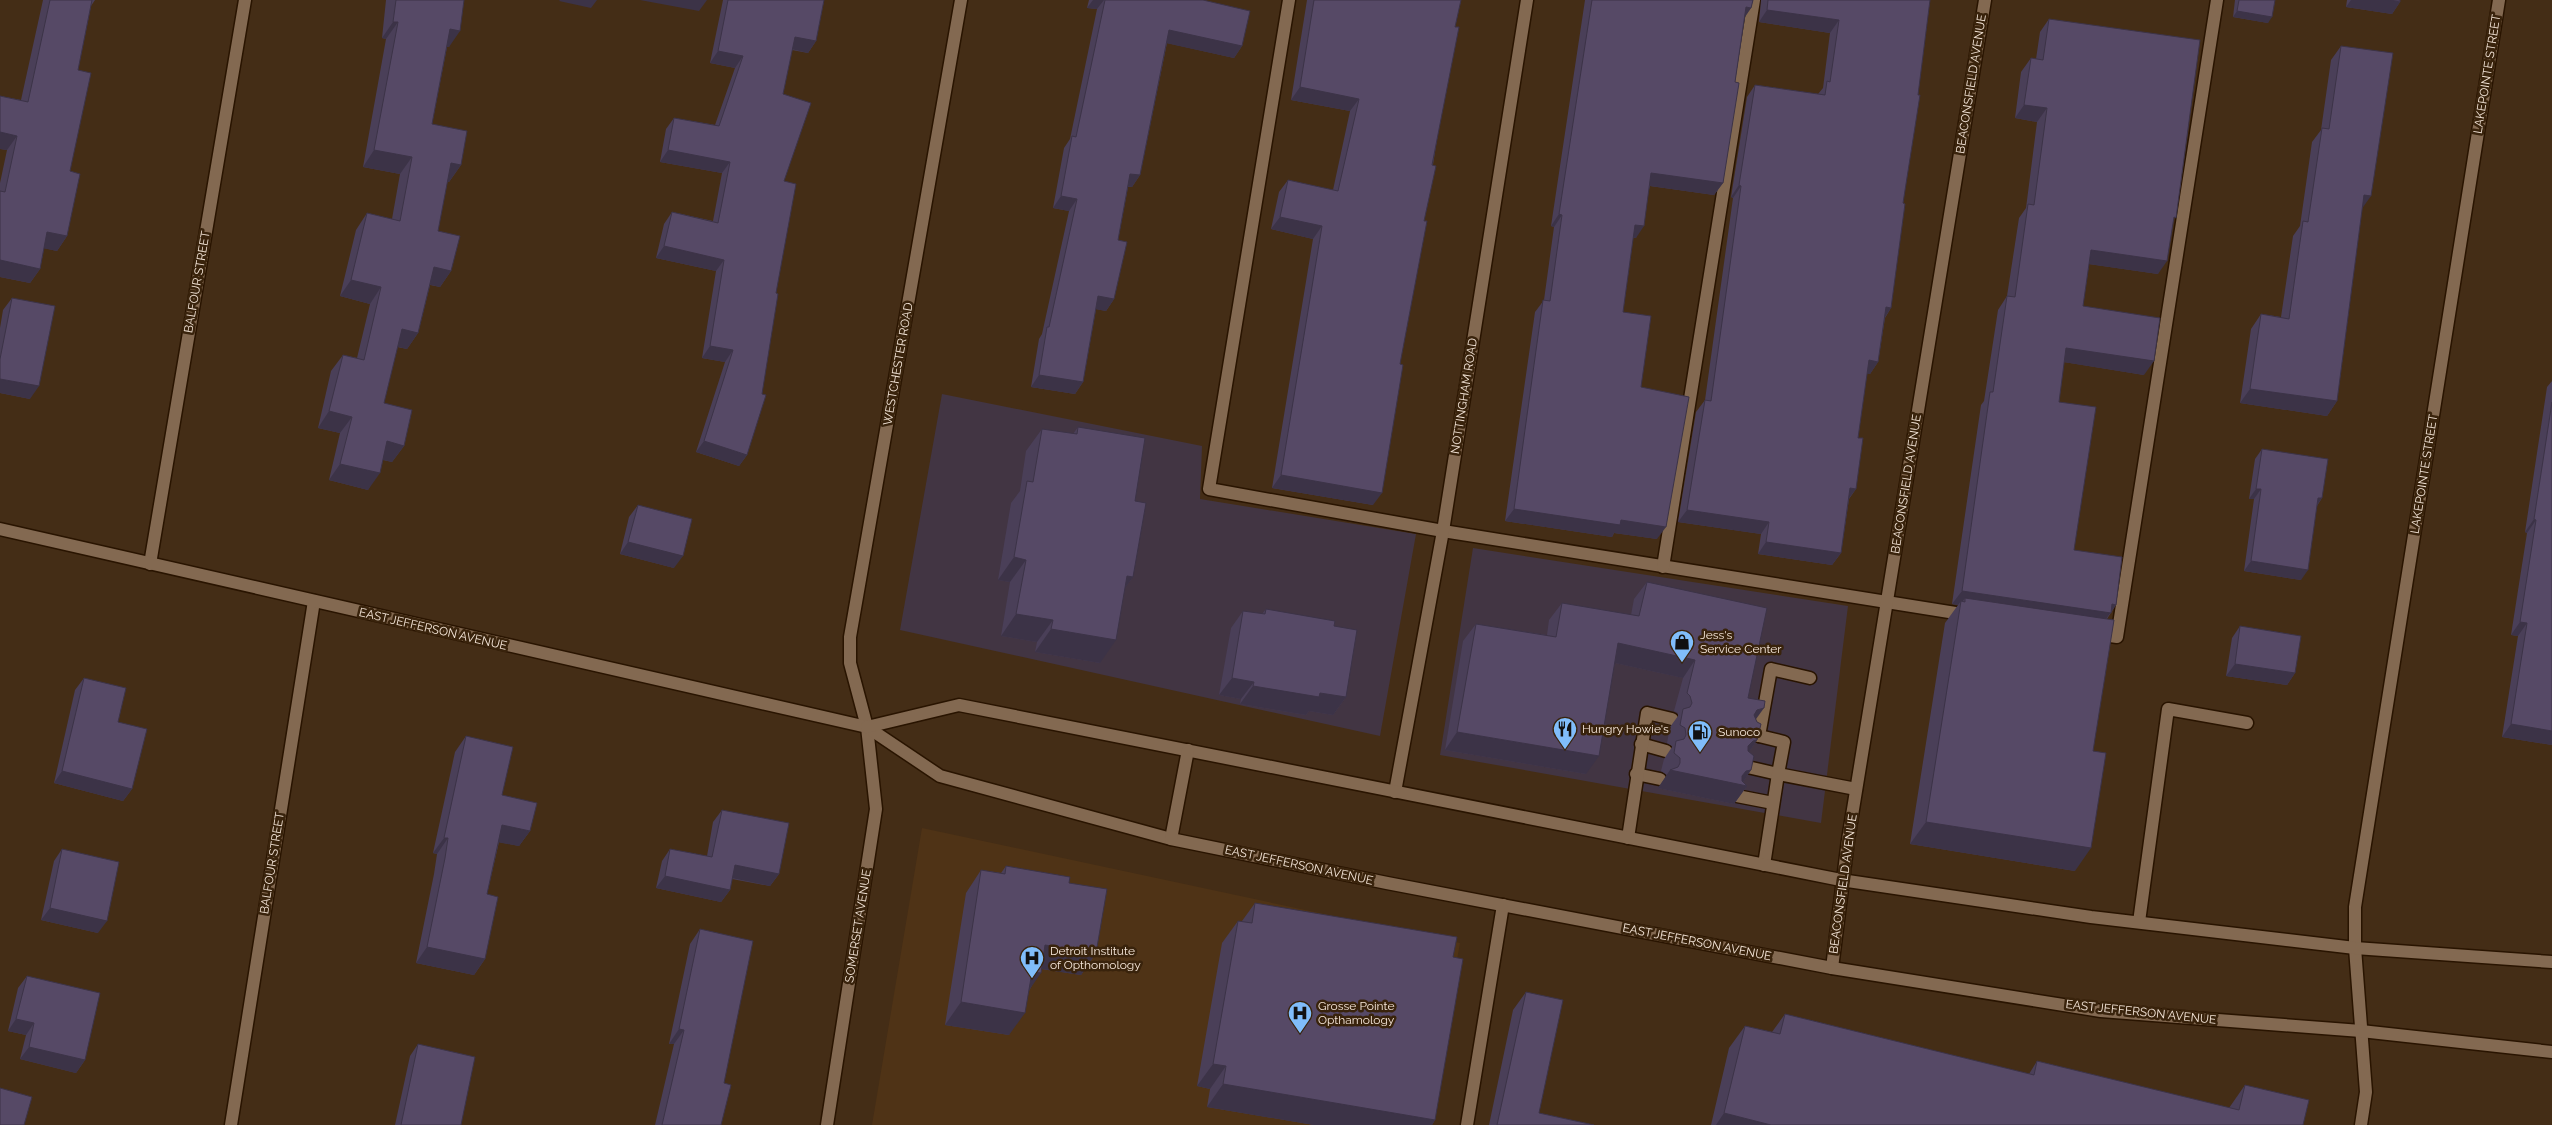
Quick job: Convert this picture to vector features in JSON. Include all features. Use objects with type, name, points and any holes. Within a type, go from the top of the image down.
[{"type":"street","name":"BALFOUR STREET","points":[[150,564],[245,0]]},
{"type":"street","name":"WESTCHESTER ROAD","points":[[867,727],[850,662],[850,637],[961,0]]},
{"type":"street","points":[[1289,0],[1208,489],[1443,531],[1982,617]]},
{"type":"street","name":"NOTTINGHAM ROAD","points":[[1395,792],[1443,531],[1527,0]]},
{"type":"street","points":[[1663,567],[1754,0]]},
{"type":"street","name":"BEACONSFIELD AVENUE","points":[[1832,968],[1841,880],[1984,0]]},
{"type":"street","points":[[2079,631],[2117,637],[2217,0]]},
{"type":"street","name":"LAKEPOINTE STREET","points":[[2361,1030],[2354,948],[2356,897],[2499,0]]},
{"type":"street","name":"EAST JEFFERSON AVENUE","points":[[0,529],[867,727],[940,776],[1171,839],[1832,968],[2101,1011],[2361,1030],[2552,1052]]},
{"type":"street","name":"BALFOUR STREET","points":[[231,1125],[314,601]]},
{"type":"street","points":[[1764,865],[1784,742],[1754,735],[1771,669],[1810,678]]},
{"type":"street","name":"EAST JEFFERSON AVENUE","points":[[867,727],[958,705],[1841,880],[2139,922],[2354,948],[2552,962]]},
{"type":"street","points":[[2139,922],[2168,709],[2247,723]]},
{"type":"street","points":[[1628,838],[1636,774],[1647,713],[1672,719]]},
{"type":"street","name":"SOMERSET AVENUE","points":[[827,1125],[876,809],[867,727]]},
{"type":"street","points":[[1641,744],[1666,751]]},
{"type":"street","points":[[1171,839],[1188,750]]},
{"type":"street","points":[[1743,766],[1856,789]]},
{"type":"street","points":[[1636,774],[1660,779]]},
{"type":"street","points":[[1737,796],[1773,803]]},
{"type":"street","points":[[1467,1125],[1503,905]]},
{"type":"street","points":[[2361,1030],[2366,1092],[2361,1125]]},
{"type":"shaded area","points":[[942,394],[1202,446],[1200,499],[1416,534],[1380,736],[900,630]]},
{"type":"shaded area","points":[[1473,548],[1848,606],[1821,823],[1440,755]]},
{"type":"shaded area","points":[[922,828],[1460,943],[1427,1125],[872,1125]]},
{"type":"building","points":[[50,0],[92,0],[78,70],[91,73],[70,171],[80,174],[67,236],[47,232],[40,269],[0,260],[0,191],[5,192],[17,136],[0,132],[0,96],[28,102]]},
{"type":"building","points":[[396,0],[464,0],[460,31],[450,29],[432,124],[467,131],[461,165],[451,163],[438,231],[460,236],[451,271],[434,267],[418,333],[402,329],[384,403],[412,410],[404,446],[387,441],[380,473],[340,464],[352,417],[329,411],[343,355],[364,360],[381,287],[351,280],[367,213],[400,221],[412,157],[374,150],[398,22],[393,22]]},
{"type":"building","points":[[728,0],[824,0],[816,41],[795,37],[783,94],[811,103],[784,181],[796,184],[776,293],[778,294],[762,394],[766,395],[747,455],[704,441],[733,350],[710,346],[724,260],[664,246],[672,212],[718,223],[730,162],[668,150],[674,118],[719,126],[743,56],[718,51]]},
{"type":"building","points":[[1105,0],[1203,0],[1250,11],[1242,46],[1169,30],[1140,175],[1130,174],[1118,240],[1127,242],[1114,299],[1098,296],[1083,382],[1039,375],[1047,327],[1049,327],[1077,199],[1061,196],[1072,136],[1076,137]]},
{"type":"building","points":[[1314,0],[1461,0],[1455,27],[1459,27],[1432,165],[1436,166],[1424,221],[1427,221],[1400,364],[1403,365],[1382,493],[1281,475],[1322,226],[1280,217],[1288,180],[1338,191],[1359,99],[1300,87]]},
{"type":"building","points":[[1592,0],[1753,0],[1751,8],[1746,7],[1735,82],[1739,83],[1723,183],[1651,173],[1644,226],[1635,225],[1623,312],[1651,316],[1641,387],[1689,397],[1666,527],[1621,520],[1620,525],[1514,509],[1543,300],[1550,301],[1562,215],[1559,214]]},
{"type":"building","points":[[1768,0],[1930,0],[1918,95],[1920,95],[1903,203],[1905,204],[1891,308],[1886,307],[1878,362],[1869,360],[1858,438],[1863,438],[1856,489],[1850,488],[1841,553],[1766,542],[1769,522],[1687,510],[1705,400],[1711,401],[1741,186],[1739,185],[1755,85],[1825,95],[1827,81],[1830,82],[1839,20],[1767,10]]},
{"type":"building","points":[[2239,0],[2275,0],[2272,17],[2237,11]]},
{"type":"building","points":[[2049,19],[2200,40],[2176,218],[2174,217],[2167,261],[2091,250],[2083,306],[2160,318],[2154,361],[2066,348],[2059,402],[2096,407],[2074,550],[2122,557],[2116,605],[2112,604],[2111,613],[1962,591],[1990,392],[1993,392],[2007,296],[2015,297],[2028,204],[2034,205],[2047,108],[2024,105],[2031,58],[2043,60]]},
{"type":"building","points":[[2341,46],[2393,53],[2371,196],[2364,195],[2337,401],[2250,389],[2261,314],[2289,319],[2303,221],[2308,222],[2322,128],[2329,129]]},
{"type":"building","points":[[12,298],[55,306],[39,386],[0,379],[0,359]]},
{"type":"building","points":[[2552,402],[2552,731],[2511,724],[2527,623],[2520,622]]},
{"type":"building","points":[[1078,427],[1145,438],[1135,501],[1146,503],[1133,577],[1127,576],[1116,640],[1051,629],[1053,620],[1016,614],[1026,560],[1014,557],[1027,481],[1033,482],[1042,429],[1077,434]]},
{"type":"building","points":[[2262,449],[2328,459],[2322,498],[2318,498],[2308,570],[2251,561],[2261,489],[2256,489]]},
{"type":"building","points":[[638,505],[692,519],[683,556],[628,542]]},
{"type":"building","points":[[1647,582],[1767,608],[1748,698],[1765,701],[1764,708],[1757,710],[1754,715],[1757,722],[1761,724],[1757,740],[1748,746],[1748,751],[1754,756],[1751,770],[1746,771],[1742,776],[1742,781],[1747,786],[1670,770],[1678,767],[1680,763],[1680,758],[1674,753],[1676,741],[1684,739],[1686,735],[1685,728],[1680,725],[1683,709],[1690,707],[1692,703],[1687,693],[1695,660],[1618,643],[1599,756],[1457,732],[1476,624],[1556,637],[1562,603],[1639,616]]},
{"type":"building","points":[[1965,598],[2114,620],[2093,751],[2106,753],[2091,848],[1926,822],[1961,601],[1965,602]]},
{"type":"building","points":[[1266,609],[1335,621],[1334,626],[1357,630],[1346,697],[1320,693],[1319,697],[1253,686],[1254,682],[1232,678],[1243,611],[1265,614]]},
{"type":"building","points":[[2240,626],[2301,636],[2295,673],[2235,664]]},
{"type":"building","points":[[84,678],[126,688],[118,722],[147,729],[132,789],[62,771]]},
{"type":"building","points":[[466,736],[513,747],[502,795],[537,803],[530,831],[502,825],[487,894],[498,897],[485,959],[427,947],[445,858],[448,838],[444,838]]},
{"type":"building","points":[[722,810],[789,823],[779,874],[735,865],[730,890],[665,876],[670,849],[712,857]]},
{"type":"building","points":[[62,849],[119,862],[107,921],[50,908]]},
{"type":"building","points":[[1006,866],[1070,877],[1069,883],[1107,889],[1096,953],[1045,945],[1041,973],[1032,972],[1025,1013],[961,1002],[981,870],[1005,874]]},
{"type":"building","name":"Grosse Pointe Opthamology","points":[[1255,903],[1457,937],[1453,957],[1463,959],[1435,1120],[1223,1084],[1226,1066],[1213,1064],[1238,921],[1252,923]]},
{"type":"building","points":[[700,929],[753,941],[724,1083],[731,1085],[721,1125],[662,1125],[684,1030],[679,1029]]},
{"type":"building","points":[[27,976],[100,993],[85,1060],[29,1047],[34,1023],[16,1019]]},
{"type":"building","points":[[1526,992],[1563,1000],[1539,1113],[1594,1125],[1497,1125]]},
{"type":"building","points":[[1785,1014],[2034,1075],[2037,1061],[2239,1110],[2245,1085],[2309,1100],[2303,1125],[1771,1125],[1724,1113],[1745,1026],[1780,1034]]},
{"type":"building","points":[[418,1044],[475,1057],[461,1125],[401,1125]]},
{"type":"building","points":[[0,1088],[32,1097],[24,1125],[0,1125]]},
{"type":"place","name":"Jess's Service Center","points":[[1682,663]]},
{"type":"place","name":"Hungry Howie's","points":[[1565,750]]},
{"type":"place","name":"Sunoco","points":[[1700,753]]},
{"type":"place","name":"Detroit Institute of Opthomology","points":[[1032,979]]},
{"type":"place","name":"Grosse Pointe Opthamology","points":[[1300,1034]]}]
